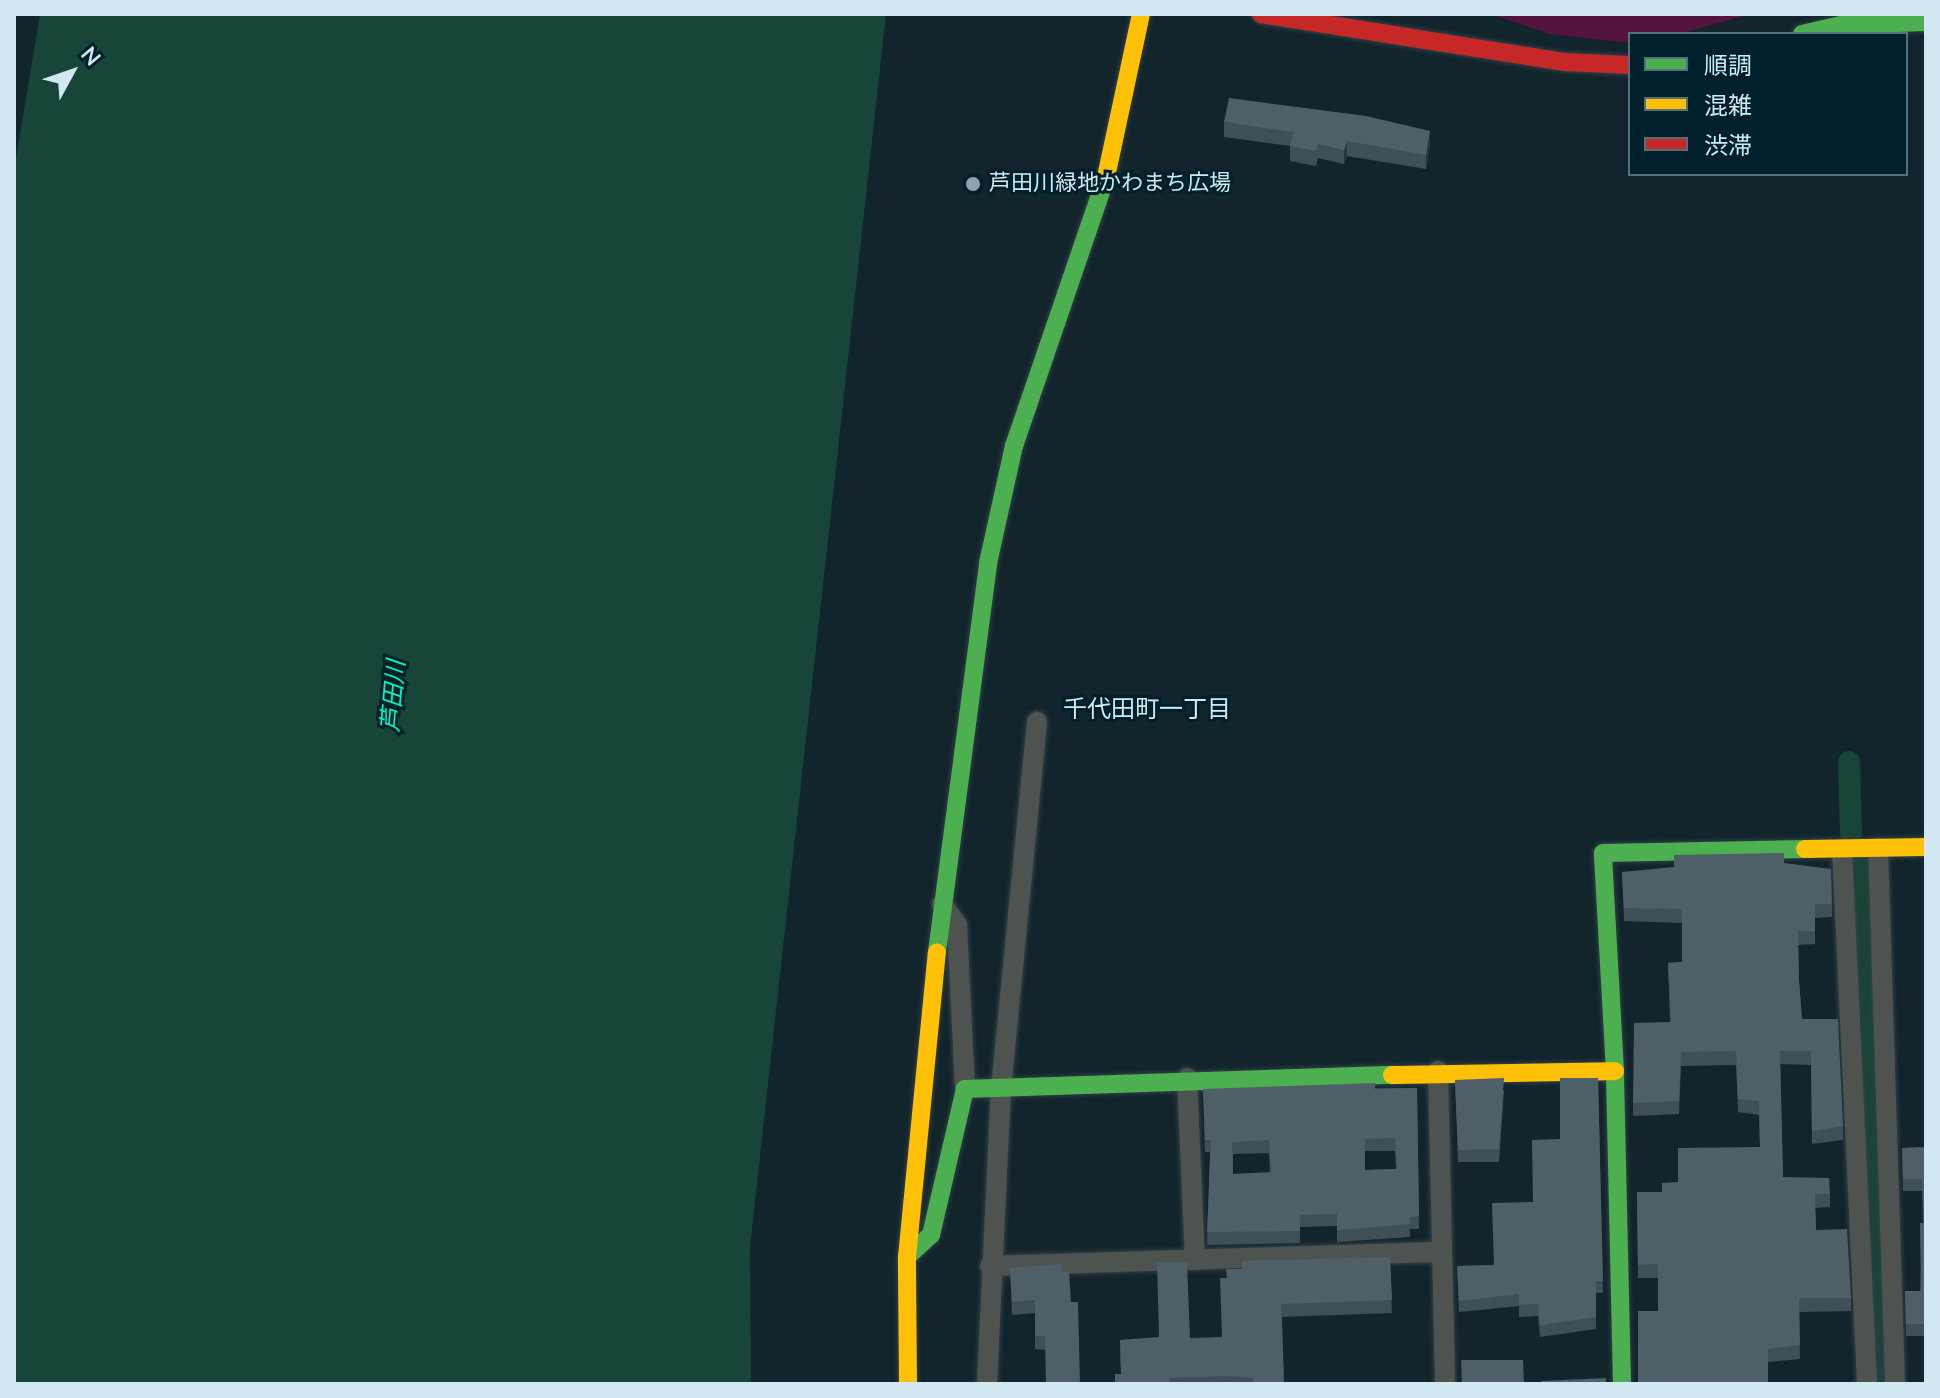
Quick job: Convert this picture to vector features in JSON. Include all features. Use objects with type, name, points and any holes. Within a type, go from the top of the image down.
[{"type":"street","points":[[908,1384],[907,1257],[942,904],[988,563],[1014,446],[1099,210],[1141,14]]},
{"type":"street","points":[[1261,14],[1565,62],[1628,65]]},
{"type":"street","points":[[1811,32],[1841,25],[1926,22]]},
{"type":"street","points":[[987,1384],[990,1266],[1001,1089],[1037,722]]},
{"type":"street","points":[[1622,1384],[1615,1071],[1603,853],[1926,847]]},
{"type":"street","points":[[1878,848],[1895,1384]]},
{"type":"street","points":[[1842,849],[1857,1077],[1867,1384]]},
{"type":"street","points":[[907,1257],[931,1235],[965,1089],[957,925],[942,904]]},
{"type":"street","points":[[965,1089],[1187,1078],[1438,1071],[1615,1071]]},
{"type":"street","points":[[1438,1071],[1445,1384]]},
{"type":"street","points":[[1187,1078],[1195,1260]]},
{"type":"street","points":[[990,1266],[1442,1252]]},
{"type":"shaded area","points":[[1491,14],[1751,14],[1685,32],[1628,32],[1628,43],[1550,34]]},
{"type":"water","name":"芦田川","points":[[40,14],[886,14],[750,1247],[751,1384],[14,1384],[14,169]]},
{"type":"building","points":[[1229,98],[1366,116],[1430,131],[1426,155],[1347,141],[1344,150],[1318,144],[1316,151],[1290,146],[1293,132],[1224,122]]},
{"type":"building","points":[[1784,853],[1784,863],[1831,869],[1832,904],[1815,904],[1815,931],[1798,931],[1799,981],[1802,1019],[1838,1019],[1843,1126],[1812,1131],[1811,1051],[1780,1051],[1783,1177],[1829,1178],[1830,1194],[1815,1194],[1816,1230],[1847,1229],[1851,1298],[1799,1298],[1800,1345],[1768,1349],[1768,1384],[1638,1384],[1638,1311],[1658,1311],[1658,1264],[1638,1265],[1637,1192],[1662,1192],[1662,1183],[1678,1182],[1678,1148],[1760,1147],[1759,1101],[1738,1099],[1736,1051],[1681,1052],[1679,1101],[1633,1103],[1634,1023],[1671,1022],[1668,963],[1682,962],[1682,909],[1624,908],[1622,872],[1674,867],[1674,855]]},
{"type":"building","points":[[1504,1078],[1499,1149],[1458,1150],[1455,1080]]},
{"type":"building","points":[[1560,1078],[1598,1078],[1603,1281],[1596,1281],[1596,1317],[1540,1325],[1538,1304],[1519,1305],[1519,1294],[1459,1301],[1457,1266],[1494,1265],[1492,1203],[1533,1202],[1532,1140],[1560,1139]]},
{"type":"building","points":[[1375,1083],[1375,1089],[1417,1088],[1419,1216],[1410,1217],[1410,1224],[1337,1230],[1337,1214],[1300,1215],[1300,1231],[1207,1232],[1211,1140],[1205,1140],[1203,1089]],"holes":[[[1395,1138],[1397,1169],[1365,1170],[1365,1139]],[[1269,1140],[1271,1172],[1233,1174],[1232,1142]]]},
{"type":"building","points":[[1926,1147],[1926,1319],[1924,1324],[1906,1324],[1905,1291],[1921,1291],[1920,1223],[1924,1223],[1922,1179],[1903,1179],[1902,1148]]},
{"type":"building","points":[[1390,1257],[1392,1300],[1281,1304],[1284,1384],[1253,1384],[1253,1378],[1229,1376],[1169,1378],[1169,1384],[1115,1384],[1115,1374],[1121,1374],[1120,1340],[1159,1337],[1157,1262],[1187,1262],[1190,1339],[1222,1337],[1220,1278],[1227,1278],[1226,1269],[1242,1269],[1242,1261]]},
{"type":"building","points":[[1061,1264],[1062,1272],[1069,1272],[1071,1302],[1078,1302],[1080,1384],[1046,1384],[1045,1336],[1035,1336],[1035,1300],[1012,1302],[1010,1268]]},
{"type":"building","points":[[1461,1360],[1523,1360],[1524,1384],[1462,1384]]},
{"type":"building","points":[[1606,1378],[1606,1384],[1541,1384],[1541,1381]]},
{"type":"waterway","points":[[1849,762],[1851,833]]},
{"type":"waterway","points":[[1861,863],[1882,1384]]},
{"type":"traffic: fast","points":[[1811,32],[1841,25],[1926,22]]},
{"type":"traffic: fast","points":[[937,952],[988,563],[1014,446],[1106,177]]},
{"type":"traffic: fast","points":[[1622,1384],[1615,1071],[1603,853],[1805,849]]},
{"type":"traffic: fast","points":[[907,1257],[931,1235],[965,1089],[1392,1075]]},
{"type":"traffic: slow","points":[[1106,177],[1141,14]]},
{"type":"traffic: slow","points":[[1805,849],[1926,847]]},
{"type":"traffic: slow","points":[[908,1384],[907,1257],[937,952]]},
{"type":"traffic: slow","points":[[1392,1075],[1615,1071]]},
{"type":"traffic: jam","points":[[1261,14],[1565,62],[1628,65]]},
{"type":"place","name":"芦田川緑地かわまち広場","points":[[973,184]]},
{"type":"district","name":"千代田町一丁目","points":[[1147,710]]}]
